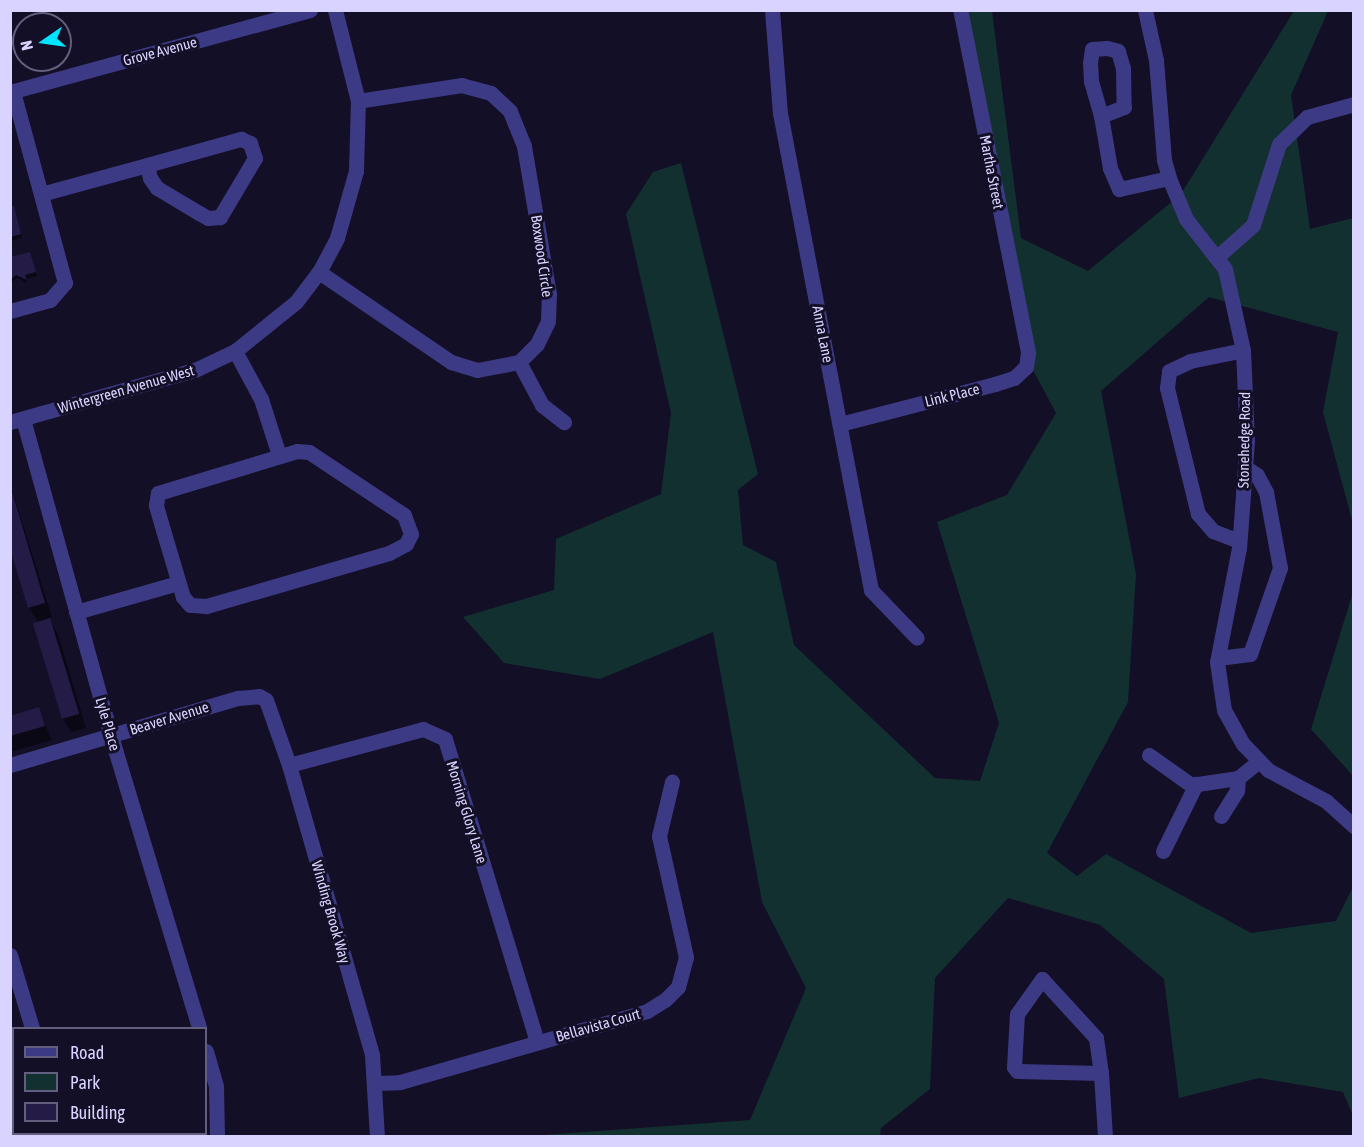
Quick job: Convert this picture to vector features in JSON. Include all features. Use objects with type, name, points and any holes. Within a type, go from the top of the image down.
[{"type":"street","name":"Grove Avenue","points":[[12,92],[310,10]]},
{"type":"street","name":"Wintergreen Avenue West","points":[[17,420],[170,378],[235,351],[296,302],[319,272],[338,238],[352,195],[359,146],[358,101],[335,10]]},
{"type":"street","name":"Anna Lane","points":[[772,10],[780,113],[870,590],[917,638]]},
{"type":"street","name":"Martha Street","points":[[960,10],[1024,333]]},
{"type":"street","name":"Stonehedge Road","points":[[1145,10],[1156,60],[1164,160],[1169,178],[1186,219],[1217,257],[1233,294],[1243,350],[1245,467],[1239,541],[1218,658],[1220,694],[1230,725],[1268,770],[1326,801],[1353,826]]},
{"type":"street","name":"Boxwood Circle","points":[[358,101],[462,85],[490,93],[510,111],[524,146],[549,294],[544,332],[519,362]]},
{"type":"street","points":[[10,311],[50,300],[64,284],[12,92]]},
{"type":"street","points":[[1217,257],[1253,225],[1279,144],[1307,117],[1353,104]]},
{"type":"street","points":[[1101,116],[1110,168],[1119,189],[1169,178]]},
{"type":"street","points":[[41,194],[241,139],[250,143],[255,158],[226,211],[220,217],[208,218],[157,188],[150,178],[147,165]]},
{"type":"street","points":[[319,272],[451,362],[477,370],[519,362],[542,405],[564,422]]},
{"type":"street","name":"Link Place","points":[[840,424],[1014,378],[1026,367],[1028,352],[1024,333]]},
{"type":"street","points":[[1239,541],[1213,531],[1198,514],[1167,388],[1169,371],[1190,362],[1243,350]]},
{"type":"street","points":[[235,351],[261,399],[279,455]]},
{"type":"street","name":"Lyle Place","points":[[17,420],[198,1027]]},
{"type":"street","points":[[309,452],[404,515],[411,534],[406,544],[389,553],[206,606],[190,605],[178,583],[156,505],[158,493],[279,455],[309,452]]},
{"type":"street","points":[[1218,658],[1250,654],[1280,568],[1266,492],[1257,475],[1245,467]]},
{"type":"street","points":[[76,612],[178,583]]},
{"type":"street","name":"Beaver Avenue","points":[[10,765],[238,698],[259,696]]},
{"type":"street","name":"Winding Brook Way","points":[[259,696],[270,707],[289,765],[372,1055],[376,1083],[377,1137]]},
{"type":"street","name":"Morning Glory Lane","points":[[289,765],[423,729],[445,739],[537,1042]]},
{"type":"street","points":[[1149,755],[1191,785],[1238,778],[1259,761]]},
{"type":"street","points":[[1221,816],[1238,790],[1238,778]]},
{"type":"street","name":"Bellavista Court","points":[[376,1083],[400,1082],[647,1011],[678,987],[686,957],[659,836],[672,782]]},
{"type":"street","points":[[1163,851],[1197,784]]},
{"type":"street","points":[[10,955],[31,1027]]},
{"type":"street","points":[[1101,1073],[1017,1071],[1014,1067],[1017,1014],[1042,979],[1096,1038],[1101,1073],[1105,1137]]},
{"type":"street","points":[[207,1056],[216,1087],[217,1137]]},
{"type":"green space","points":[[961,11],[992,11],[1021,238],[1088,271],[1181,194],[1294,11],[1328,11],[1291,95],[1310,229],[1353,218],[1353,524],[1323,412],[1338,332],[1209,297],[1101,391],[1136,574],[1128,702],[1047,853],[1077,876],[1106,854],[1251,933],[1336,921],[1353,887],[1353,1116],[1343,1092],[1259,1078],[1179,1098],[1164,979],[1100,925],[1008,898],[935,978],[930,1089],[881,1128],[880,1136],[529,1136],[750,1120],[806,988],[762,902],[713,632],[600,679],[504,663],[463,617],[554,590],[556,539],[661,494],[671,413],[626,214],[653,172],[681,163],[758,474],[738,490],[743,545],[776,562],[794,645],[935,778],[980,781],[999,723],[937,522],[1007,495],[1056,413],[1020,346]]},
{"type":"green space","points":[[1353,592],[1353,776],[1311,729]]},
{"type":"building","points":[[14,206],[21,234],[10,237],[10,207]]},
{"type":"building","points":[[30,252],[36,272],[25,275],[27,280],[16,275],[10,280],[10,257]]},
{"type":"building","points":[[11,488],[45,603],[28,608],[10,549]]},
{"type":"building","points":[[50,618],[79,714],[62,719],[33,623]]},
{"type":"building","points":[[39,707],[45,726],[10,736],[10,716]]}]
